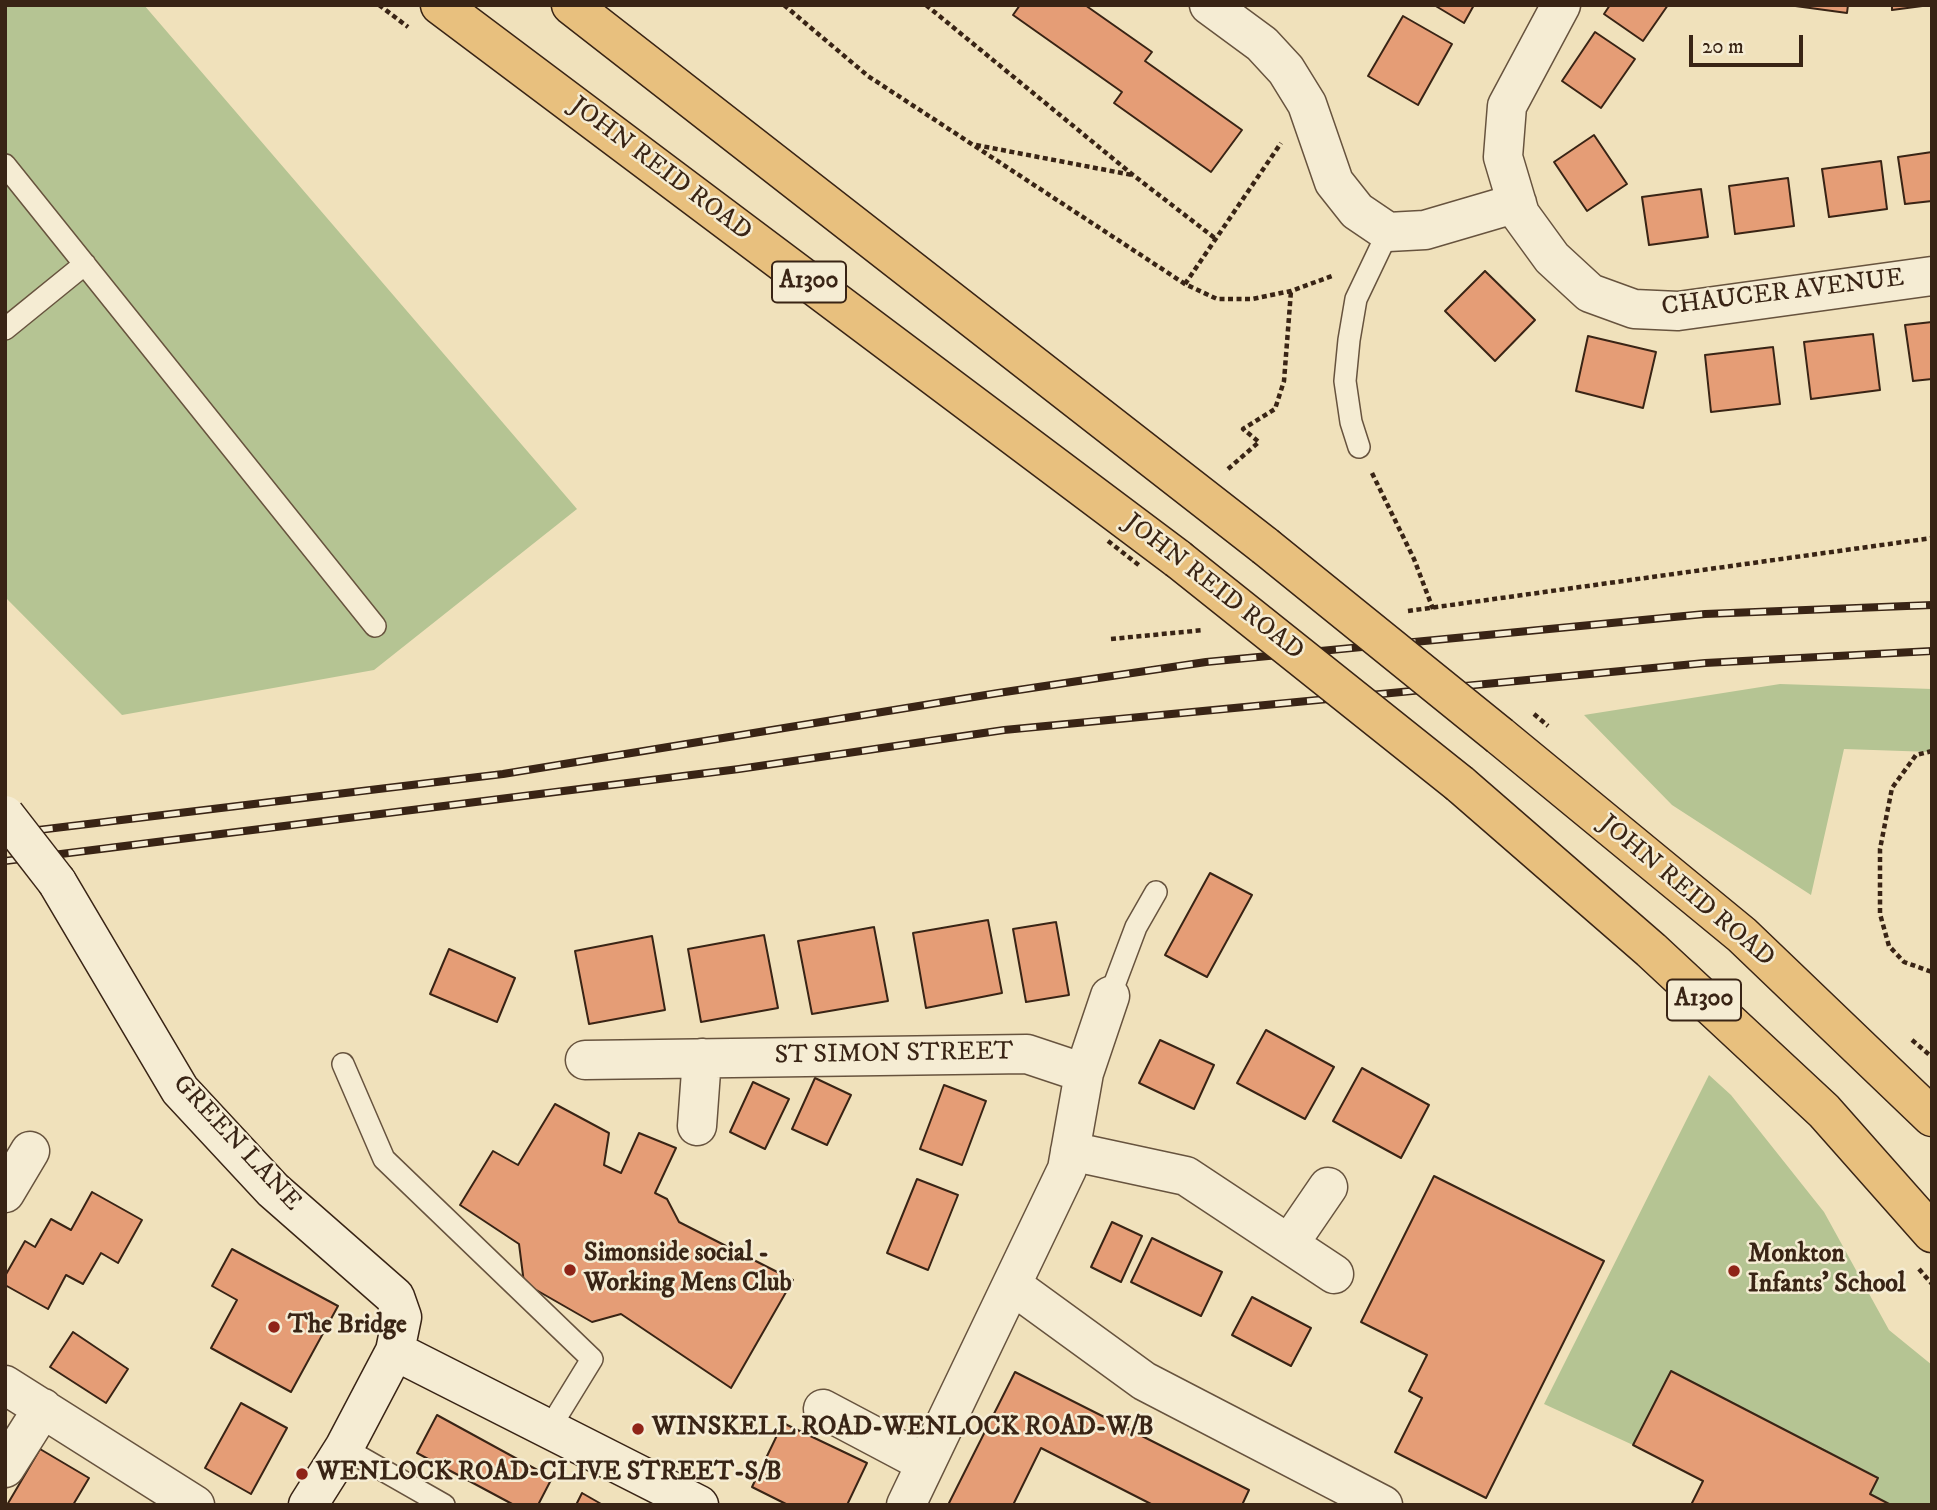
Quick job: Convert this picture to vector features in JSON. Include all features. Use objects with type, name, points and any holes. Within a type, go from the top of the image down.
[{"type":"highway","name":"JOHN REID ROAD","points":[[440,5],[1178,559],[1461,784],[1651,950],[1824,1111],[1932,1233]]},
{"type":"highway","name":"JOHN REID ROAD","points":[[571,5],[1265,546],[1500,736],[1742,935],[1932,1117]]},
{"type":"street","points":[[1209,5],[1262,44],[1286,70],[1307,104],[1334,182],[1381,247],[1425,230],[1517,203]]},
{"type":"street","name":"CHAUCER AVENUE","points":[[1562,5],[1507,106],[1503,157],[1520,214],[1552,258],[1590,293],[1634,309],[1678,311],[1932,276]]},
{"type":"street","name":"GREEN LANE","points":[[5,815],[57,882],[180,1090],[273,1190],[395,1297],[402,1317],[395,1351],[344,1448],[308,1505]]},
{"type":"street","points":[[906,1505],[1067,1169],[1084,1073],[1110,996]]},
{"type":"street","name":"ST SIMON STREET","points":[[585,1060],[1027,1054],[1084,1073]]},
{"type":"street","points":[[697,1126],[702,1058]]},
{"type":"street","points":[[1070,1151],[1186,1177],[1334,1274]]},
{"type":"street","points":[[5,1193],[30,1152]]},
{"type":"street","points":[[1289,1244],[1328,1187]]},
{"type":"street","points":[[1012,1285],[1144,1381],[1384,1505]]},
{"type":"street","points":[[395,1351],[699,1505]]},
{"type":"street","points":[[5,1385],[43,1408],[174,1499]]},
{"type":"street","points":[[5,1468],[43,1408]]},
{"type":"street","points":[[823,1409],[925,1462]]},
{"type":"lane","points":[[5,165],[375,626]]},
{"type":"lane","points":[[1359,447],[1351,422],[1346,381],[1348,354],[1356,299],[1381,247]]},
{"type":"lane","points":[[5,330],[85,264]]},
{"type":"lane","points":[[1110,996],[1136,927],[1156,892]]},
{"type":"lane","points":[[343,1064],[384,1159],[592,1359],[549,1429]]},
{"type":"lane","points":[[344,1448],[444,1505]]},
{"type":"path","points":[[784,5],[868,76],[1185,284],[1217,299],[1252,299],[1291,291],[1381,247]]},
{"type":"path","points":[[926,5],[1133,175],[1216,239]]},
{"type":"path","points":[[1185,284],[1307,104]]},
{"type":"path","points":[[971,144],[1133,175]]},
{"type":"path","points":[[1227,469],[1259,442],[1243,429],[1275,409],[1284,381],[1291,291]]},
{"type":"path","points":[[1359,447],[1414,559],[1433,609]]},
{"type":"path","points":[[1406,612],[1932,538]]},
{"type":"path","points":[[1111,639],[1218,629]]},
{"type":"path","points":[[1932,751],[1916,755],[1892,788],[1881,849],[1880,914],[1889,946],[1904,962],[1932,972]]},
{"type":"green space","points":[[5,5],[144,5],[577,509],[374,670],[122,715],[5,597]]},
{"type":"green space","points":[[1780,684],[1932,689],[1932,752],[1844,749],[1811,895],[1672,805],[1584,715]]},
{"type":"green space","name":"Monkton Infants' School","points":[[1709,1075],[1731,1095],[1824,1212],[1889,1330],[1932,1365],[1932,1505],[1891,1505],[1870,1494],[1878,1477],[1671,1371],[1633,1445],[1544,1404]]},
{"type":"building","points":[[1020,5],[1085,5],[1152,52],[1145,61],[1242,130],[1211,172],[1114,103],[1122,92],[1013,15]]},
{"type":"building","points":[[1434,5],[1474,5],[1464,23]]},
{"type":"building","points":[[1610,5],[1668,5],[1643,41],[1604,14]]},
{"type":"building","points":[[1788,5],[1848,5],[1847,13]]},
{"type":"building","points":[[1892,5],[1930,5],[1892,10]]},
{"type":"building","points":[[1403,16],[1452,44],[1418,105],[1368,76]]},
{"type":"building","points":[[1595,32],[1635,59],[1601,108],[1562,81]]},
{"type":"building","points":[[1594,135],[1627,184],[1587,211],[1554,162]]},
{"type":"building","points":[[1932,152],[1932,201],[1905,204],[1898,157]]},
{"type":"building","points":[[1881,161],[1887,209],[1829,217],[1822,169]]},
{"type":"building","points":[[1788,178],[1794,226],[1735,234],[1729,186]]},
{"type":"building","points":[[1701,189],[1708,237],[1649,245],[1642,197]]},
{"type":"building","points":[[1485,271],[1535,320],[1495,361],[1445,311]]},
{"type":"building","points":[[1932,322],[1932,379],[1913,381],[1905,325]]},
{"type":"building","points":[[1873,334],[1880,390],[1811,399],[1804,342]]},
{"type":"building","points":[[1588,336],[1656,352],[1643,408],[1576,391]]},
{"type":"building","points":[[1773,347],[1780,404],[1711,412],[1705,355]]},
{"type":"building","points":[[1210,873],[1252,895],[1207,977],[1165,955]]},
{"type":"building","points":[[988,920],[1002,993],[926,1008],[913,933]]},
{"type":"building","points":[[1056,922],[1069,995],[1026,1002],[1013,929]]},
{"type":"building","points":[[874,927],[888,1001],[812,1014],[798,941]]},
{"type":"building","points":[[764,935],[778,1008],[701,1022],[688,949]]},
{"type":"building","points":[[652,936],[665,1010],[589,1024],[575,951]]},
{"type":"building","points":[[449,949],[515,978],[497,1022],[430,994]]},
{"type":"building","points":[[1266,1030],[1334,1067],[1305,1119],[1237,1083]]},
{"type":"building","points":[[1160,1040],[1214,1065],[1194,1109],[1139,1083]]},
{"type":"building","points":[[1362,1068],[1429,1105],[1401,1158],[1333,1121]]},
{"type":"building","points":[[815,1078],[851,1095],[827,1145],[792,1129]]},
{"type":"building","points":[[753,1082],[789,1099],[765,1149],[730,1132]]},
{"type":"building","points":[[944,1085],[986,1101],[962,1165],[920,1149]]},
{"type":"building","points":[[555,1104],[609,1133],[604,1165],[621,1173],[639,1133],[676,1148],[655,1193],[667,1199],[679,1222],[793,1280],[731,1388],[621,1314],[592,1322],[524,1283],[519,1244],[460,1205],[493,1151],[518,1165]]},
{"type":"building","points":[[1434,1176],[1604,1261],[1486,1498],[1395,1452],[1422,1398],[1409,1391],[1427,1355],[1361,1322]]},
{"type":"building","points":[[917,1179],[958,1195],[928,1270],[887,1253]]},
{"type":"building","points":[[92,1192],[142,1220],[118,1263],[101,1253],[83,1284],[66,1275],[48,1309],[5,1285],[5,1276],[25,1241],[35,1247],[51,1219],[71,1230]]},
{"type":"building","points":[[1112,1222],[1142,1236],[1121,1282],[1091,1267]]},
{"type":"building","points":[[1152,1238],[1222,1272],[1201,1316],[1131,1282]]},
{"type":"building","name":"The Bridge","points":[[232,1249],[338,1306],[291,1392],[211,1348],[237,1300],[212,1286]]},
{"type":"building","points":[[1252,1297],[1311,1328],[1291,1366],[1232,1335]]},
{"type":"building","points":[[73,1332],[128,1369],[106,1403],[50,1367]]},
{"type":"building","points":[[1671,1371],[1878,1478],[1870,1494],[1891,1505],[1691,1505],[1703,1481],[1633,1445]]},
{"type":"building","points":[[1015,1372],[1249,1490],[1242,1505],[1153,1505],[1041,1448],[1013,1505],[948,1505]]},
{"type":"building","points":[[241,1403],[287,1428],[251,1494],[205,1468]]},
{"type":"building","points":[[437,1415],[552,1478],[538,1505],[514,1505],[417,1453]]},
{"type":"building","points":[[783,1423],[867,1463],[847,1505],[788,1505],[752,1487]]},
{"type":"building","points":[[40,1449],[89,1478],[73,1505],[7,1505]]},
{"type":"building","points":[[582,1493],[603,1505],[576,1505]]},
{"type":"railway","points":[[5,834],[503,774],[998,693],[1206,662],[1705,614],[1932,605]]},
{"type":"railway","points":[[5,861],[739,769],[1004,730],[1705,663],[1932,651]]},
{"type":"place","name":"Simonside social - Working Mens Club","points":[[570,1270]]},
{"type":"place","name":"Monkton Infants' School","points":[[1734,1271]]},
{"type":"place","name":"The Bridge","points":[[274,1327]]},
{"type":"place","name":"WINSKELL ROAD-WENLOCK ROAD-W/B","points":[[638,1429]]},
{"type":"place","name":"WENLOCK ROAD-CLIVE STREET-S/B","points":[[302,1474]]}]
